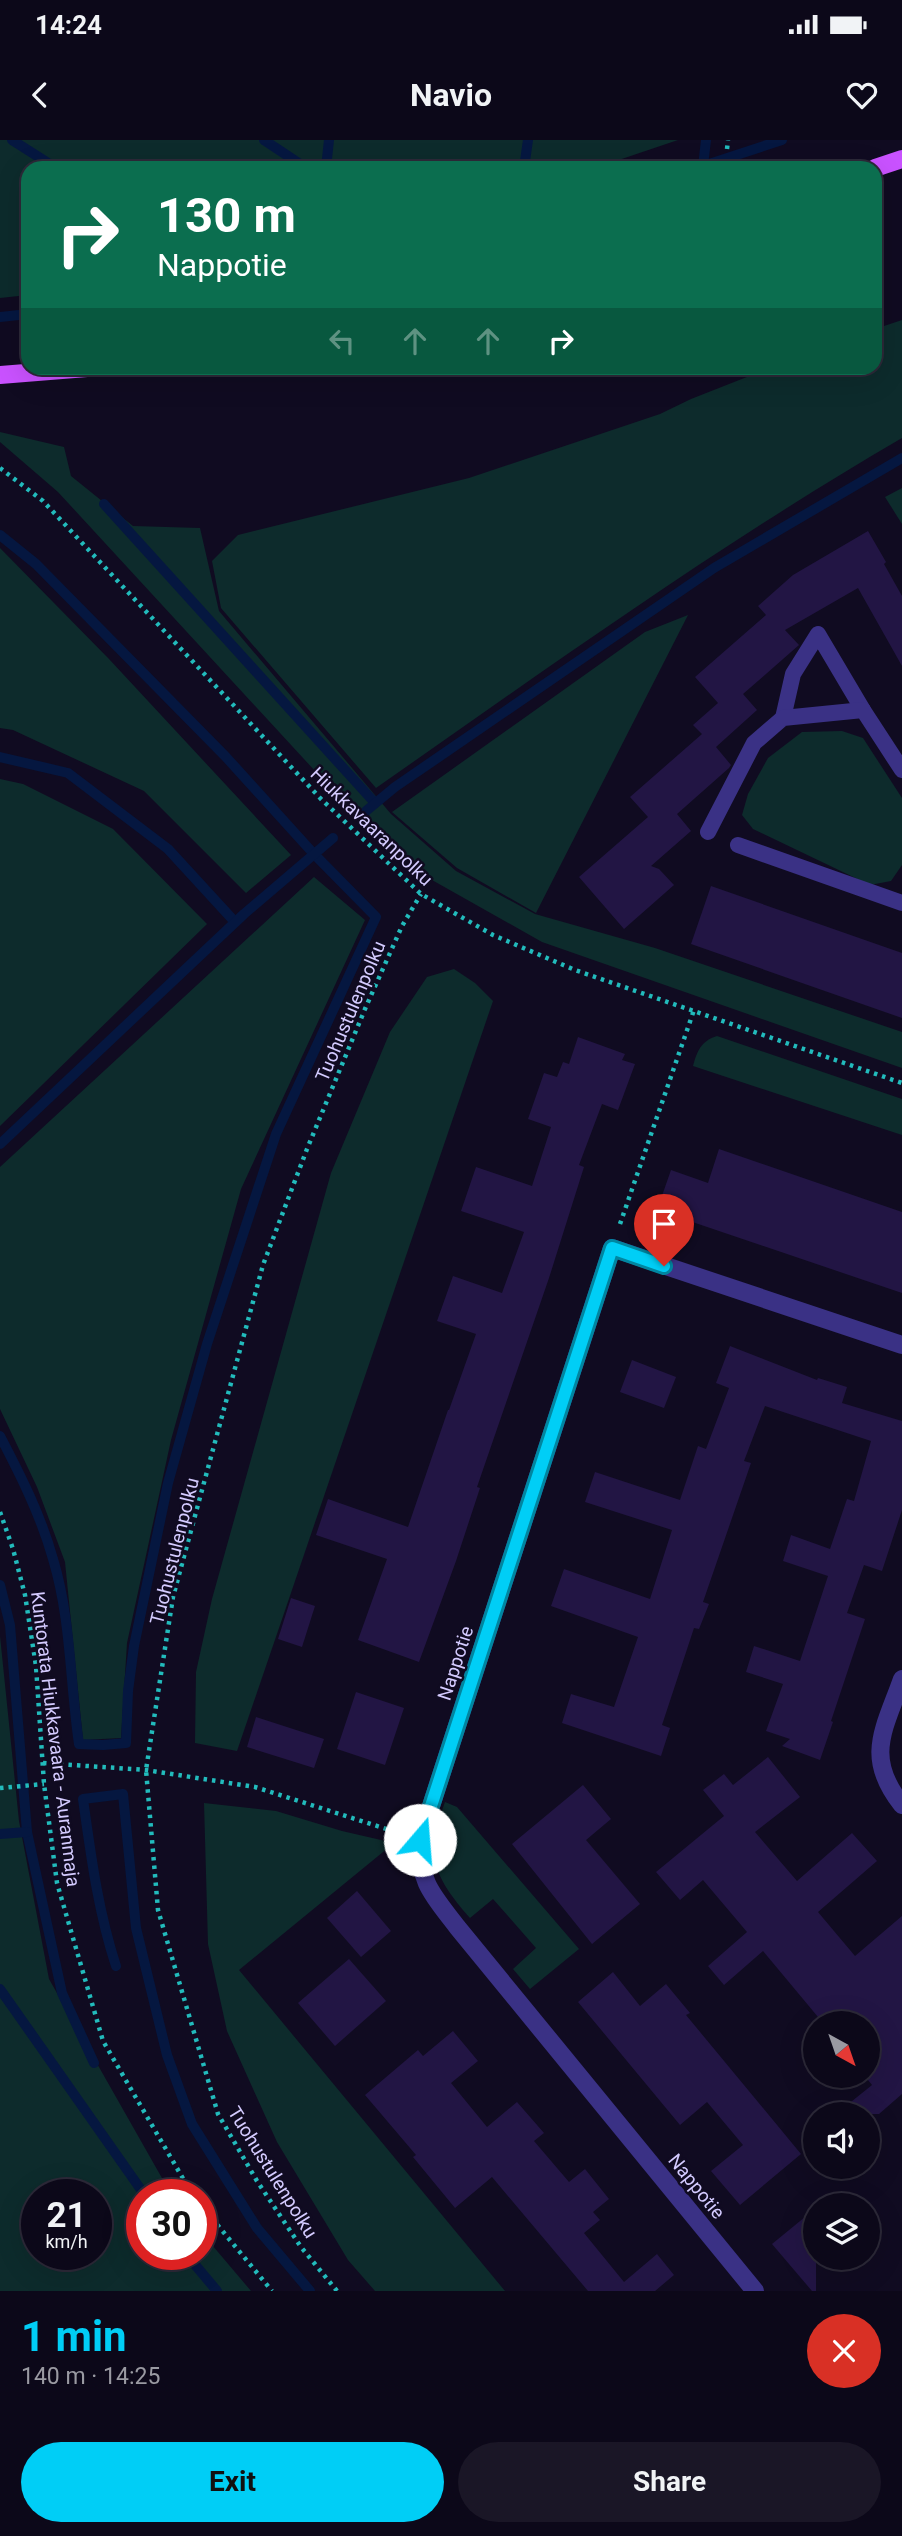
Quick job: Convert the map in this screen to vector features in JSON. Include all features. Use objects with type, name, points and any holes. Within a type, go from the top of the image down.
[{"type":"main road","points":[[882,166],[902,159]]},
{"type":"main road","points":[[0,375],[21,373]]},
{"type":"street","points":[[612,1248],[902,1345]]},
{"type":"street","name":"Nappotie","points":[[612,1248],[420,1840],[419,1863],[426,1885],[458,1928],[755,2291]]},
{"type":"street","points":[[902,1679],[880,1743],[882,1771],[902,1805]]},
{"type":"lane","points":[[783,718],[793,674],[818,634],[902,770]]},
{"type":"lane","points":[[708,832],[754,743],[783,718],[863,710]]},
{"type":"lane","points":[[738,845],[902,903]]},
{"type":"path","points":[[727,149],[728,140]]},
{"type":"path","name":"Hiukkavaaranpolku","points":[[0,468],[43,501],[321,799],[421,894],[494,935],[575,970],[902,1083]]},
{"type":"path","name":"Tuohustulenpolku","points":[[337,2291],[301,2247],[257,2181],[218,2114],[158,1910],[146,1770],[173,1597],[263,1265],[365,1009],[402,926],[421,894]]},
{"type":"path","points":[[612,1248],[694,1010]]},
{"type":"path","name":"Kuntorata Hiukkavaara - Auranmaja","points":[[0,1512],[25,1595],[36,1665],[44,1784],[57,1884],[103,2042],[183,2179]]},
{"type":"path","points":[[43,1763],[146,1770],[255,1787],[420,1840]]},
{"type":"path","points":[[0,1788],[44,1784]]},
{"type":"path","points":[[217,2225],[272,2291]]},
{"type":"green space","points":[[0,140],[678,140],[616,161],[21,161],[21,296],[0,298]]},
{"type":"green space","points":[[902,320],[902,438],[701,563],[376,788],[221,608],[212,561],[238,535],[469,478],[660,414],[752,375],[882,375],[882,327]]},
{"type":"green space","points":[[0,432],[64,447],[71,476],[133,526],[200,528],[219,611],[391,814],[456,871],[535,914],[655,948],[902,1032],[902,1068],[542,942],[432,880],[362,822],[58,492],[0,442]]},
{"type":"green space","points":[[902,488],[902,524],[885,497]]},
{"type":"green space","points":[[0,548],[109,659],[291,855],[246,893],[144,791],[13,730],[0,728]]},
{"type":"green space","points":[[688,615],[536,913],[457,868],[392,812],[645,632]]},
{"type":"green space","points":[[842,731],[863,738],[902,798],[902,865],[891,881],[870,885],[753,829],[742,815],[748,794],[768,758],[802,732]]},
{"type":"green space","points":[[0,779],[23,784],[113,829],[207,924],[0,1126]]},
{"type":"green space","points":[[314,877],[365,920],[241,1189],[171,1440],[127,1643],[121,1738],[83,1740],[65,1562],[37,1487],[0,1409],[0,1167]]},
{"type":"green space","points":[[454,969],[475,983],[493,1001],[237,1751],[195,1743],[196,1672],[212,1599],[331,1173],[390,1032],[427,977]]},
{"type":"green space","points":[[717,1036],[902,1099],[902,1135],[693,1066],[700,1047]]},
{"type":"green space","points":[[0,1636],[19,1821],[49,1979],[162,2179],[126,2179],[126,2270],[217,2270],[217,2251],[251,2291],[0,2291]]},
{"type":"green space","points":[[445,1802],[457,1807],[579,1949],[530,1989],[513,1969],[536,1948],[493,1899],[470,1918],[443,1882],[435,1862],[434,1840]]},
{"type":"green space","points":[[204,1803],[276,1811],[394,1843],[239,1970],[505,2291],[375,2291],[348,2260],[277,2142],[227,2031],[208,1944]]},
{"type":"building","points":[[868,531],[902,596],[902,666],[858,588],[785,630],[799,645],[743,694],[757,710],[716,747],[731,765],[677,814],[691,831],[651,866],[659,869],[674,885],[624,929],[579,877],[648,817],[630,797],[702,734],[693,725],[718,703],[695,677],[766,615],[758,606],[793,575]]},
{"type":"building","points":[[711,886],[902,953],[902,1018],[691,944]]},
{"type":"building","points":[[578,1037],[625,1054],[622,1060],[635,1064],[618,1110],[602,1104],[579,1165],[584,1167],[549,1278],[477,1487],[480,1488],[456,1561],[419,1662],[358,1640],[387,1559],[316,1535],[328,1499],[408,1527],[476,1334],[437,1321],[453,1276],[502,1293],[524,1232],[461,1211],[476,1167],[532,1186],[551,1127],[528,1119],[544,1073],[557,1077],[563,1062],[569,1064]]},
{"type":"building","points":[[719,1149],[902,1212],[902,1293],[657,1210],[671,1170],[708,1183]]},
{"type":"building","points":[[730,1346],[817,1380],[818,1378],[847,1387],[842,1403],[902,1421],[902,1510],[882,1571],[864,1565],[847,1613],[865,1619],[820,1760],[782,1746],[790,1739],[766,1731],[783,1684],[746,1672],[754,1646],[800,1661],[828,1576],[783,1561],[791,1535],[830,1549],[847,1499],[854,1501],[871,1441],[765,1406],[744,1461],[751,1463],[703,1602],[709,1604],[699,1629],[694,1628],[662,1725],[670,1728],[661,1756],[562,1723],[571,1694],[614,1707],[638,1637],[551,1606],[564,1569],[650,1599],[672,1530],[585,1502],[595,1472],[680,1500],[698,1446],[706,1449],[729,1388],[716,1383]]},
{"type":"building","points":[[632,1360],[676,1377],[664,1408],[620,1392]]},
{"type":"building","points":[[291,1598],[315,1606],[302,1647],[278,1639]]},
{"type":"building","points":[[356,1692],[404,1708],[385,1765],[337,1749]]},
{"type":"building","points":[[256,1717],[324,1739],[314,1768],[247,1747]]},
{"type":"building","points":[[768,1757],[800,1797],[755,1832],[797,1881],[852,1833],[877,1861],[818,1912],[855,1956],[902,1916],[902,2094],[880,2113],[880,2102],[851,2102],[868,2088],[880,2088],[880,2011],[813,2011],[763,1951],[724,1985],[708,1966],[747,1932],[703,1880],[680,1900],[656,1872],[724,1816],[703,1790],[724,1774],[733,1785]]},
{"type":"building","points":[[583,1785],[611,1819],[586,1840],[640,1904],[592,1944],[512,1844]]},
{"type":"building","points":[[357,1891],[391,1931],[361,1957],[327,1918]]},
{"type":"building","points":[[349,1959],[386,2001],[335,2046],[298,2003]]},
{"type":"building","points":[[613,1972],[640,2006],[666,1984],[690,2013],[686,2015],[801,2154],[740,2205],[711,2171],[743,2145],[707,2102],[680,2125],[578,2002]]},
{"type":"building","points":[[453,2031],[478,2061],[451,2083],[487,2127],[517,2102],[544,2133],[534,2141],[569,2182],[585,2169],[609,2199],[593,2212],[600,2220],[584,2233],[624,2282],[657,2254],[674,2275],[655,2291],[588,2291],[492,2177],[455,2208],[413,2157],[416,2155],[365,2095],[418,2050],[423,2056]]},
{"type":"building","points":[[803,2219],[803,2270],[816,2270],[816,2291],[812,2291],[772,2244]]},
{"type":"waterway","points":[[12,140],[45,161]]},
{"type":"waterway","points":[[264,140],[296,161]]},
{"type":"waterway","points":[[327,161],[329,140]]},
{"type":"waterway","points":[[525,161],[528,140]]},
{"type":"waterway","points":[[704,161],[706,140]]},
{"type":"waterway","points":[[718,161],[782,140]]},
{"type":"waterway","points":[[0,317],[21,315]]},
{"type":"waterway","points":[[366,811],[395,787],[714,568],[902,458]]},
{"type":"waterway","points":[[104,504],[375,803]]},
{"type":"waterway","points":[[0,535],[36,564],[226,757],[313,853],[376,917],[276,1134],[207,1344],[168,1483],[134,1646],[128,1691],[126,1743],[79,1744],[67,1627],[59,1581],[36,1512],[0,1436]]},
{"type":"waterway","points":[[0,757],[68,773],[168,849],[235,922]]},
{"type":"waterway","points":[[0,1144],[244,914],[333,838]]},
{"type":"waterway","points":[[0,1585],[10,1625],[27,1832],[62,1993],[94,2063]]},
{"type":"waterway","points":[[116,1966],[100,1904],[83,1799],[123,1794],[136,1928],[167,2055],[192,2124],[257,2228],[310,2291]]},
{"type":"waterway","points":[[0,1834],[27,1832]]},
{"type":"waterway","points":[[0,1989],[133,2179]]},
{"type":"waterway","points":[[199,2270],[217,2291]]},
{"type":"route","points":[[420,1840],[612,1248],[664,1266]]}]
